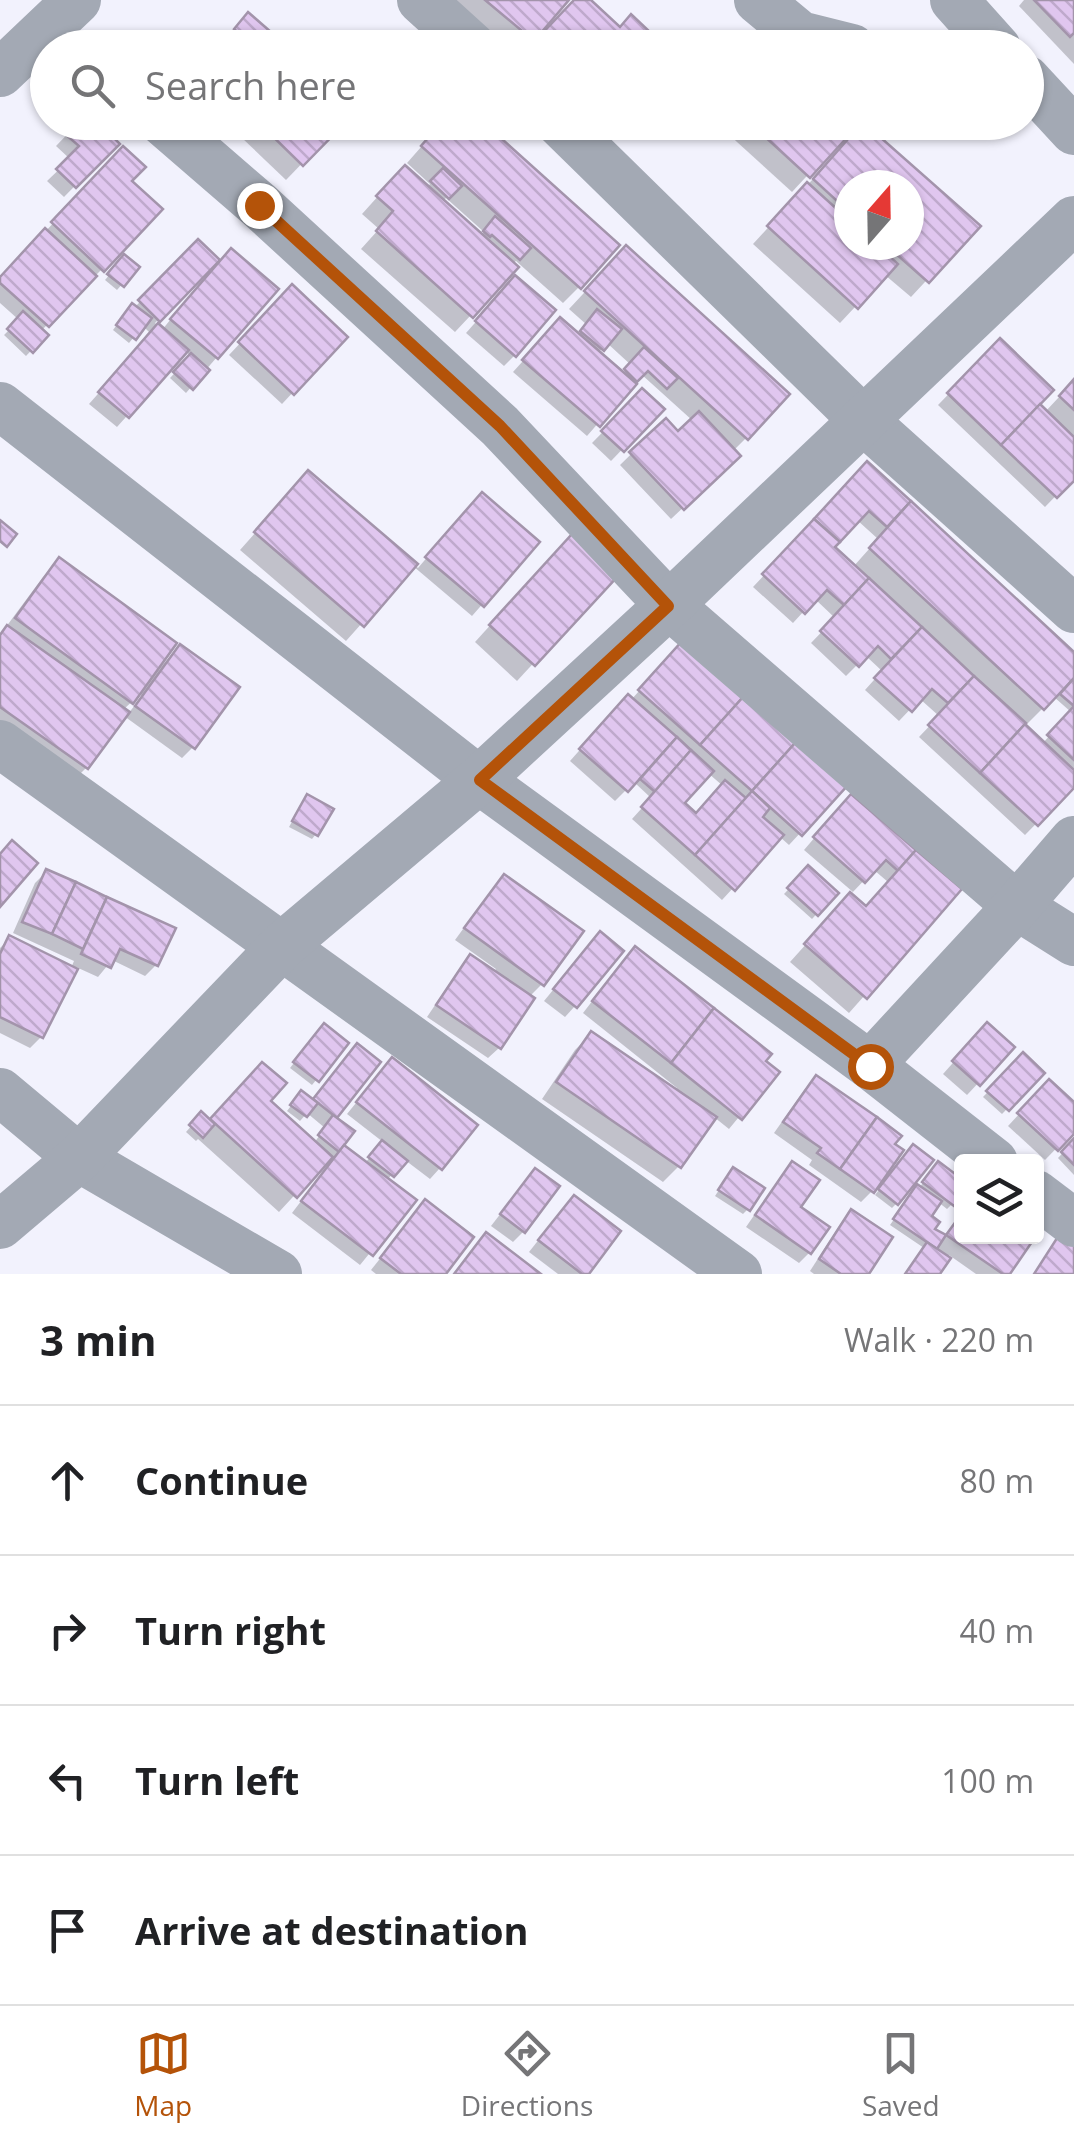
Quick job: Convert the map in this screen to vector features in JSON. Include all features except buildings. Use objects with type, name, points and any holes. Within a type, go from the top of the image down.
[{"type":"street","points":[[421,0],[454,30]]},
{"type":"street","points":[[758,0],[793,30]]},
{"type":"street","points":[[954,0],[981,30]]},
{"type":"street","points":[[0,73],[30,44]]},
{"type":"street","points":[[1044,99],[1074,130]]},
{"type":"street","points":[[184,140],[500,426],[668,606],[1017,906],[1074,942]]},
{"type":"street","points":[[578,140],[863,420],[1074,609]]},
{"type":"street","points":[[0,1225],[80,1158],[282,946],[480,780],[1074,220]]},
{"type":"street","points":[[0,406],[480,780],[984,1154]]},
{"type":"street","points":[[0,744],[738,1274]]},
{"type":"street","points":[[870,1066],[1074,840]]},
{"type":"street","points":[[0,1092],[80,1158],[278,1274]]},
{"type":"street","points":[[1044,1200],[1074,1223]]},
{"type":"route","points":[[259,205],[500,426],[668,606],[480,780],[870,1066]]}]
